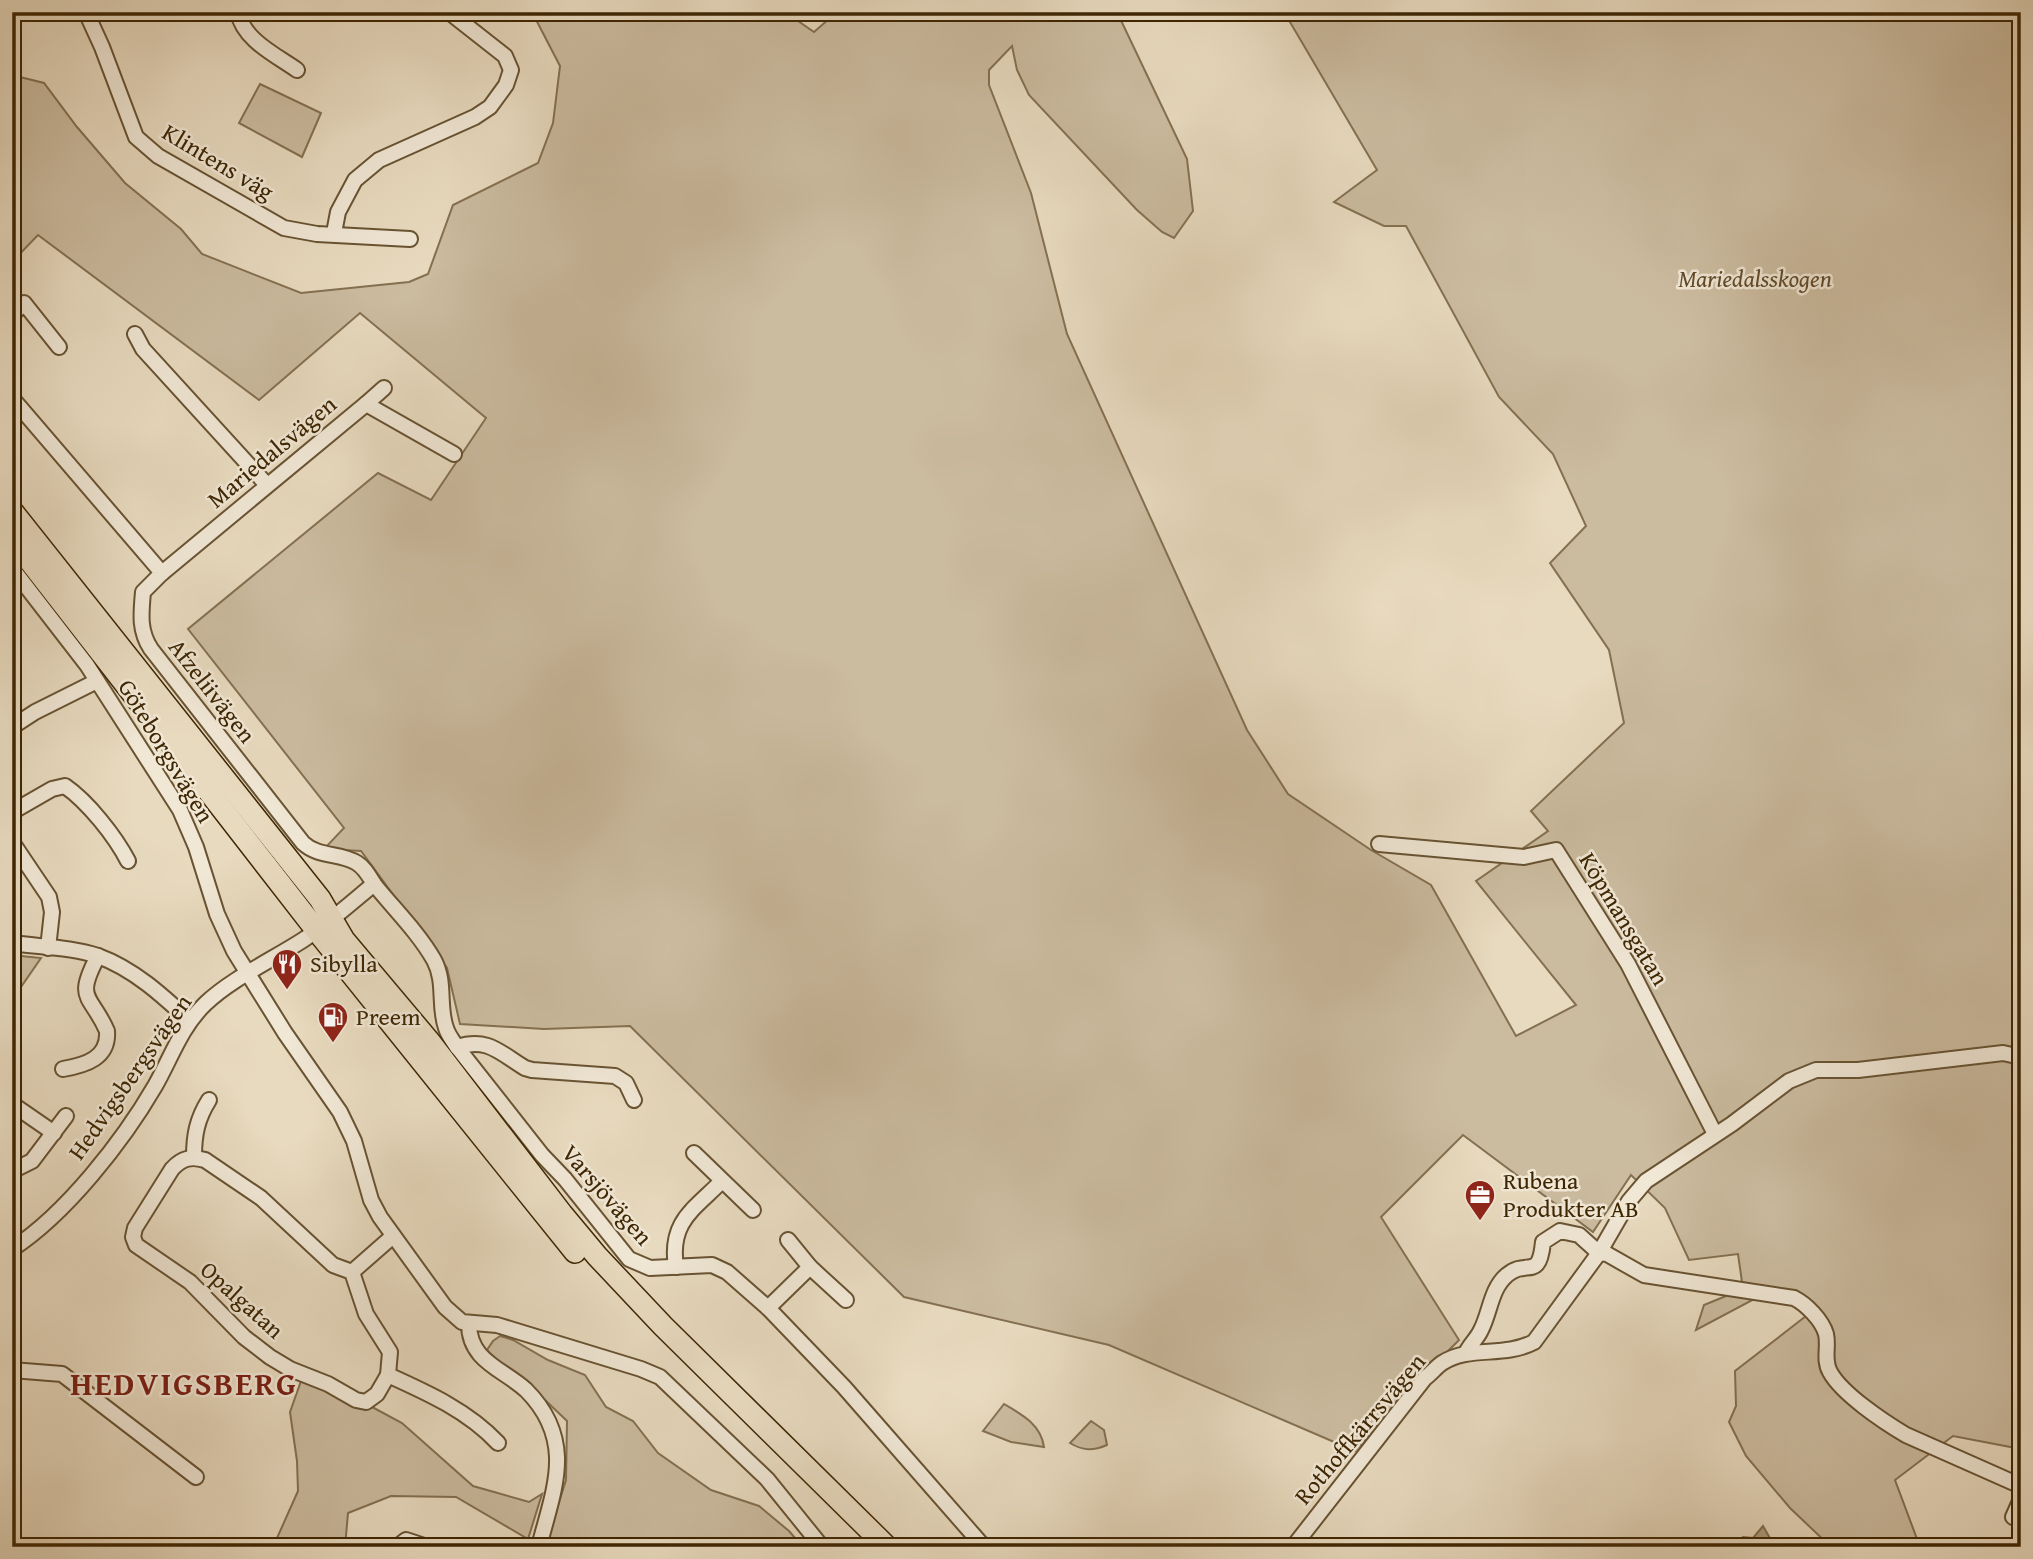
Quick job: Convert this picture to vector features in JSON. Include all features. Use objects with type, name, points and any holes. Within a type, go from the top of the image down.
[{"type":"highway","points":[[12,511],[320,899],[324,926]]},
{"type":"highway","points":[[12,538],[324,926],[554,1228],[590,1270],[618,1301],[887,1547]]},
{"type":"highway","points":[[778,1449],[867,1547]]},
{"type":"street","name":"Klintens väg","points":[[86,12],[103,47],[136,137],[158,156],[284,228],[317,234],[410,239]]},
{"type":"street","points":[[239,12],[240,24],[253,38],[297,70]]},
{"type":"street","points":[[334,233],[338,212],[355,180],[379,160],[475,117],[491,107],[506,85],[510,70],[505,56],[449,12]]},
{"type":"street","points":[[12,314],[24,303],[59,347]]},
{"type":"street","points":[[135,334],[143,349],[267,485]]},
{"type":"street","points":[[366,404],[384,388]]},
{"type":"street","points":[[12,398],[162,573]]},
{"type":"street","name":"Mariedalsvägen","points":[[162,573],[366,404],[454,454]]},
{"type":"street","name":"Göteborgsvägen","points":[[12,568],[97,681],[180,810],[196,847],[217,914],[234,951],[285,1032],[341,1112],[354,1141],[371,1200],[393,1236],[451,1315],[469,1324]]},
{"type":"street","name":"Afzeliivägen","points":[[162,573],[143,593],[141,624],[150,649],[303,843],[311,851],[321,855],[355,862],[364,869],[374,884]]},
{"type":"street","points":[[12,727],[35,712],[97,681]]},
{"type":"street","points":[[12,812],[52,789],[65,786],[76,794],[121,846],[128,861]]},
{"type":"street","points":[[12,842],[52,905],[48,948]]},
{"type":"street","name":"Köpmansgatan","points":[[1379,844],[1524,857],[1556,850],[1628,964],[1714,1134]]},
{"type":"street","points":[[324,926],[374,884]]},
{"type":"street","name":"Varsjövägen","points":[[374,884],[433,959],[442,985],[446,1031],[542,1155],[565,1179],[629,1259],[644,1267],[712,1265],[719,1268],[768,1308],[844,1387],[984,1547]]},
{"type":"street","name":"Hedvigsbergsvägen","points":[[12,1249],[40,1227],[97,1169],[122,1137],[156,1084],[190,1021],[206,1003],[324,926]]},
{"type":"street","points":[[12,943],[98,956],[117,964],[147,984],[190,1021]]},
{"type":"street","points":[[63,1069],[84,1066],[105,1048],[107,1031],[89,1003],[86,991],[98,956]]},
{"type":"street","points":[[457,1046],[476,1042],[485,1044],[525,1069],[615,1076],[625,1083],[634,1100]]},
{"type":"street","name":"Rothoffkärrsvägen","points":[[1293,1547],[1425,1378],[1442,1363],[1466,1353],[1520,1349],[1534,1342],[1599,1253],[1629,1200],[1646,1181],[1732,1124],[1789,1081],[1816,1070],[1858,1070],[2003,1053],[2021,1057]]},
{"type":"street","points":[[209,1100],[197,1125],[194,1157],[205,1160],[261,1198],[334,1265],[352,1272]]},
{"type":"street","points":[[12,1104],[54,1133]]},
{"type":"street","points":[[12,1171],[32,1161],[66,1116]]},
{"type":"street","points":[[694,1153],[753,1210]]},
{"type":"street","name":"Opalgatan","points":[[194,1157],[179,1161],[172,1169],[135,1228],[133,1237],[136,1245],[190,1282],[244,1336],[290,1369],[328,1384],[356,1400],[366,1402],[377,1394],[388,1375]]},
{"type":"street","points":[[676,1267],[675,1244],[679,1224],[722,1181]]},
{"type":"street","points":[[1466,1353],[1480,1332],[1500,1284],[1507,1275],[1534,1267],[1541,1260],[1543,1242],[1560,1231],[1579,1235],[1599,1253],[1607,1254],[1644,1275],[1731,1287],[1794,1298],[1802,1302],[1826,1335],[1825,1352],[1831,1375],[1855,1398],[1888,1425],[1906,1435],[2021,1486]]},
{"type":"street","points":[[352,1272],[393,1236]]},
{"type":"street","points":[[788,1240],[810,1267],[846,1300]]},
{"type":"street","points":[[768,1308],[810,1267]]},
{"type":"street","points":[[352,1272],[366,1314],[390,1352],[388,1375],[437,1396],[486,1430],[498,1443]]},
{"type":"street","points":[[539,1547],[555,1478],[557,1457],[554,1437],[547,1417],[533,1398],[474,1349],[469,1324],[497,1325],[660,1377],[767,1479],[822,1547]]},
{"type":"street","points":[[12,1370],[62,1374],[192,1474]]},
{"type":"street","points":[[2013,1517],[2021,1499]]},
{"type":"street","points":[[397,1547],[406,1540],[427,1547]]},
{"type":"green space","name":"Mariedalsskogen","points":[[532,12],[785,12],[814,32],[837,12],[1117,12],[1187,159],[1193,211],[1174,238],[1162,232],[1137,210],[1029,95],[1017,70],[1012,46],[989,70],[989,85],[1031,193],[1067,334],[1247,730],[1288,794],[1371,850],[1431,885],[1516,1036],[1576,1005],[1476,881],[1548,831],[1531,811],[1624,723],[1609,650],[1550,563],[1586,526],[1553,454],[1499,397],[1406,226],[1384,226],[1334,202],[1377,170],[1290,22],[1281,12],[2021,12],[2021,1449],[1953,1436],[1895,1480],[1920,1547],[1831,1547],[1790,1508],[1746,1456],[1729,1422],[1736,1406],[1735,1371],[1806,1316],[1790,1301],[1756,1298],[1696,1330],[1704,1305],[1743,1289],[1738,1254],[1689,1260],[1665,1208],[1631,1175],[1593,1232],[1463,1135],[1381,1217],[1459,1340],[1409,1390],[1355,1451],[1109,1345],[904,1297],[630,1026],[544,1029],[460,1024],[447,968],[361,851],[324,849],[344,828],[188,629],[378,473],[431,500],[486,418],[360,313],[259,400],[38,235],[12,262],[12,75],[44,83],[125,183],[181,229],[202,254],[301,293],[409,282],[428,274],[453,205],[538,163],[553,123],[560,66]]},
{"type":"green space","points":[[260,84],[321,113],[302,157],[239,123]]},
{"type":"green space","points":[[12,955],[41,958],[12,1000]]},
{"type":"green space","points":[[500,1336],[585,1375],[606,1407],[633,1421],[658,1453],[711,1490],[759,1506],[789,1531],[803,1547],[545,1546],[566,1480],[567,1421],[522,1378],[487,1350]]},
{"type":"green space","points":[[301,1381],[374,1408],[402,1423],[473,1486],[529,1502],[542,1494],[528,1539],[456,1497],[391,1496],[348,1513],[345,1547],[273,1547],[298,1491],[290,1412]]},
{"type":"green space","points":[[1004,1404],[1035,1427],[1044,1447],[1011,1442],[983,1431]]},
{"type":"green space","points":[[1091,1421],[1104,1430],[1107,1445],[1088,1449],[1070,1443]]},
{"type":"shaded area","points":[[1763,1526],[1775,1547],[1734,1547],[1743,1537],[1753,1538]]},
{"type":"place","name":"Sibylla","points":[[287,991]]},
{"type":"place","name":"Preem","points":[[333,1044]]},
{"type":"place","name":"Rubena Produkter AB","points":[[1480,1222]]},
{"type":"district","name":"HEDVIGSBERG","points":[[184,1384]]}]
